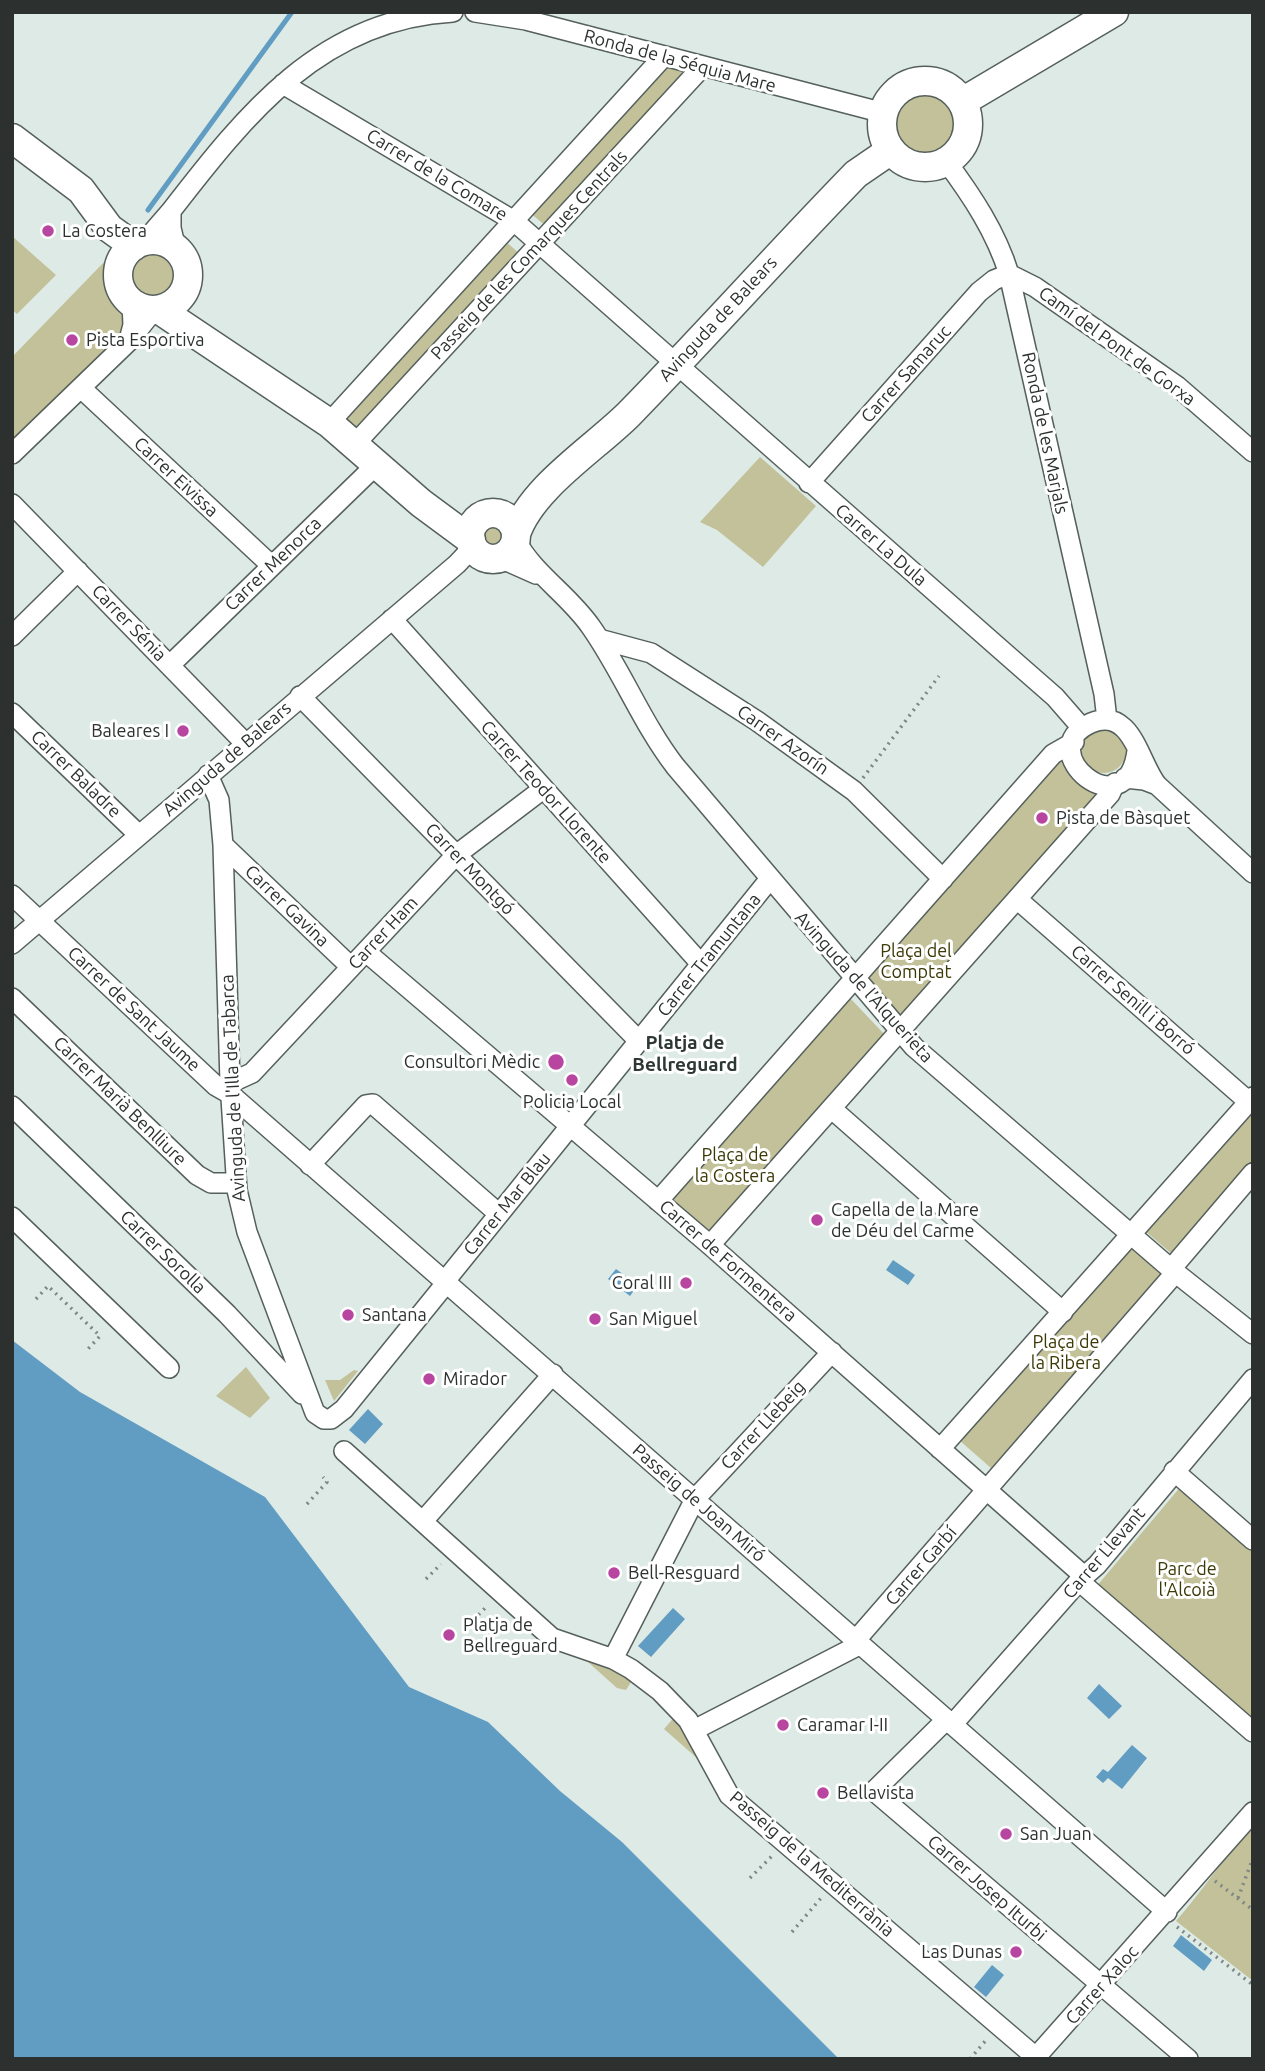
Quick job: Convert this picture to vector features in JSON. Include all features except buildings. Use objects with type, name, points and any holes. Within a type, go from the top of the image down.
[{"type":"street","points":[[453,12],[400,18],[372,28],[324,53],[283,84],[222,146],[172,211],[133,251],[121,289],[156,305],[329,423],[430,510],[492,539]]},
{"type":"street","name":"Ronda de la Séquia Mare","points":[[475,12],[526,20],[884,113]]},
{"type":"street","points":[[962,102],[1114,12]]},
{"type":"street","name":"Passeig de les Comarques Centrals","points":[[329,423],[664,56]]},
{"type":"street","name":"Passeig de les Comarques Centrals","points":[[355,444],[703,66]]},
{"type":"street","points":[[915,82],[942,84],[962,102],[968,126],[966,138],[960,149],[946,161],[929,167],[918,166],[906,163],[891,150],[884,135],[884,113],[892,97],[915,82]]},
{"type":"street","name":"Carrer de la Comare","points":[[283,84],[514,221],[676,364]]},
{"type":"street","points":[[15,144],[81,190],[109,228],[133,251]]},
{"type":"street","name":"Avinguda de Balears","points":[[12,944],[300,696],[492,539],[594,449],[856,174],[891,150]]},
{"type":"street","name":"Ronda de les Marjals","points":[[946,161],[974,200],[998,244],[1009,274],[1104,694],[1107,720]]},
{"type":"street","points":[[12,454],[129,341],[133,326],[188,279],[188,267],[176,249],[171,228],[172,211]]},
{"type":"street","points":[[133,251],[167,243],[176,249]]},
{"type":"street","name":"Camí del Pont de Gorxa","points":[[1009,274],[1035,287],[1177,386],[1253,452]]},
{"type":"street","name":"Carrer Samaruc","points":[[809,483],[979,292],[994,279],[1009,274]]},
{"type":"street","name":"Carrer La Dula","points":[[676,364],[1055,697],[1078,735]]},
{"type":"street","name":"Carrer Eivissa","points":[[81,388],[272,566]]},
{"type":"street","name":"Carrer Menorca","points":[[170,665],[377,464]]},
{"type":"street","name":"Carrer Sénia","points":[[12,504],[245,743]]},
{"type":"street","name":"Avinguda de l’Alquerieta","points":[[492,539],[543,577],[567,599],[599,639],[667,757],[901,1033],[1132,1236],[1253,1334]]},
{"type":"street","points":[[12,636],[78,571]]},
{"type":"street","name":"Carrer Teodor Llorente","points":[[392,619],[701,964]]},
{"type":"street","name":"Carrer Azorín","points":[[599,639],[638,647],[651,653],[757,721],[854,791],[943,879]]},
{"type":"street","name":"Carrer Montgó","points":[[300,696],[639,1041]]},
{"type":"street","name":"Carrer Baladre","points":[[12,713],[139,835]]},
{"type":"street","points":[[658,1201],[1053,754],[1097,720],[1118,723],[1129,731],[1137,751],[1157,785],[1253,873]]},
{"type":"street","points":[[1078,735],[1074,763],[1084,778],[1104,785],[1144,780],[1157,785]]},
{"type":"street","points":[[710,1245],[1132,770],[1137,751]]},
{"type":"street","name":"Avinguda de l'Illa de Tabarca","points":[[208,775],[219,800],[223,845],[230,1089],[236,1183],[247,1233],[310,1403]]},
{"type":"street","name":"Carrer Ham","points":[[230,1089],[252,1073],[456,855],[543,789]]},
{"type":"street","name":"Carrer Gavina","points":[[223,845],[351,967]]},
{"type":"street","name":"Carrer Tramuntana","points":[[569,1128],[769,880]]},
{"type":"street","name":"Carrer de Sant Jaume","points":[[12,895],[216,1086],[230,1089]]},
{"type":"street","name":"Carrer Senill i Borró","points":[[1017,899],[1251,1100]]},
{"type":"street","name":"Carrer de Formentera","points":[[366,952],[569,1128],[710,1245],[987,1490],[1082,1578]]},
{"type":"street","name":"Carrer Marià Benlliure","points":[[12,998],[197,1175],[211,1183],[236,1183]]},
{"type":"street","name":"Passeig de Joan Miró","points":[[230,1089],[310,1165],[553,1374],[1165,1914]]},
{"type":"street","points":[[940,1449],[1251,1100]]},
{"type":"street","points":[[310,1165],[366,1105],[373,1104],[499,1214]]},
{"type":"street","name":"Carrer Sorolla","points":[[12,1106],[227,1314],[310,1403]]},
{"type":"street","points":[[832,1109],[1063,1312]]},
{"type":"street","name":"Carrer Mar Blau","points":[[310,1403],[320,1418],[331,1419],[344,1409],[569,1128]]},
{"type":"street","points":[[987,1490],[1253,1173]]},
{"type":"street","points":[[12,1217],[138,1342],[169,1368]]},
{"type":"street","name":"Carrer Llebeig","points":[[612,1659],[695,1499],[832,1352]]},
{"type":"street","points":[[429,1514],[553,1374]]},
{"type":"street","name":"Carrer Llevant","points":[[874,1791],[949,1722],[1097,1565],[1253,1379]]},
{"type":"street","name":"Passeig de la Mediterrània","points":[[344,1451],[429,1514],[552,1638],[612,1659],[643,1677],[672,1702],[694,1730],[729,1795],[1037,2058]]},
{"type":"street","points":[[1174,1471],[1253,1540]]},
{"type":"street","name":"Carrer Garbí","points":[[857,1643],[987,1490]]},
{"type":"street","points":[[1082,1578],[1253,1732]]},
{"type":"street","points":[[694,1730],[857,1643]]},
{"type":"street","name":"Carrer Josep Iturbi","points":[[874,1791],[1188,2059]]},
{"type":"street","name":"Carrer Xaloc","points":[[1037,2058],[1253,1812]]},
{"type":"path","points":[[854,791],[939,676]]},
{"type":"path","points":[[36,1299],[48,1286],[75,1309],[100,1336],[88,1349]]},
{"type":"path","points":[[307,1504],[327,1482],[323,1477]]},
{"type":"path","points":[[426,1579],[440,1563],[448,1570]]},
{"type":"path","points":[[464,1630],[489,1604],[480,1597]]},
{"type":"path","points":[[750,1878],[770,1855],[779,1862]]},
{"type":"path","points":[[1238,1898],[1253,1858]]},
{"type":"path","points":[[1202,1871],[1253,1909]]},
{"type":"path","points":[[792,1932],[822,1899],[814,1892]]},
{"type":"path","points":[[1165,1914],[1253,1985]]},
{"type":"path","points":[[971,2059],[988,2038],[996,2045]]},
{"type":"green space","points":[[663,65],[688,71],[547,227],[529,212]]},
{"type":"green space","points":[[924,94],[946,103],[955,125],[946,147],[924,156],[902,147],[893,125],[902,103]]},
{"type":"green space","points":[[12,236],[56,275],[17,314],[12,310]]},
{"type":"green space","points":[[504,240],[520,254],[359,432],[341,417]]},
{"type":"green space","points":[[152,249],[162,251],[170,257],[176,265],[176,285],[170,293],[162,299],[152,301],[142,299],[134,293],[128,285],[126,275],[128,265],[134,257],[142,251]]},
{"type":"green space","points":[[108,258],[110,297],[124,319],[123,334],[12,442],[12,357]]},
{"type":"green space","points":[[760,457],[816,506],[763,567],[717,530],[700,522]]},
{"type":"green space","points":[[492,521],[498,522],[506,530],[506,542],[498,550],[492,551],[486,550],[478,542],[477,536],[478,530],[486,522]]},
{"type":"green space","points":[[1104,729],[1119,736],[1126,751],[1119,766],[1104,773],[1089,766],[1082,751],[1089,736]]},
{"type":"green space","name":"Plaça del Comptat","points":[[1064,754],[1075,780],[1101,791],[901,1018],[865,979]]},
{"type":"green space","name":"Plaça de la Costera","points":[[850,998],[885,1035],[710,1232],[670,1199]]},
{"type":"green space","points":[[1253,1104],[1253,1161],[1172,1254],[1144,1230]]},
{"type":"green space","name":"Plaça de la Ribera","points":[[1130,1248],[1162,1275],[991,1468],[959,1440]]},
{"type":"green space","points":[[246,1367],[270,1398],[250,1418],[216,1396]]},
{"type":"green space","points":[[354,1370],[358,1371],[334,1401],[325,1380],[340,1380]]},
{"type":"green space","name":"Parc de l'Alcoià","points":[[1182,1485],[1253,1547],[1253,1721],[1096,1587]]},
{"type":"green space","points":[[589,1657],[633,1679],[626,1690],[617,1688],[588,1662]]},
{"type":"green space","points":[[677,1714],[701,1756],[698,1759],[664,1729]]},
{"type":"green space","points":[[1253,1823],[1253,1981],[1176,1921]]},
{"type":"water","points":[[893,1260],[915,1275],[908,1285],[886,1270]]},
{"type":"water","points":[[616,1269],[638,1285],[630,1296],[608,1279]]},
{"type":"water","points":[[12,1340],[80,1392],[265,1497],[409,1687],[488,1722],[560,1791],[622,1842],[839,2059],[12,2059]]},
{"type":"water","points":[[368,1409],[383,1424],[365,1444],[349,1430]]},
{"type":"water","points":[[673,1608],[685,1619],[651,1657],[638,1646]]},
{"type":"water","points":[[1099,1684],[1122,1706],[1109,1719],[1087,1698]]},
{"type":"water","points":[[1132,1745],[1147,1758],[1122,1789],[1108,1778],[1103,1783],[1096,1777],[1103,1769],[1108,1772]]},
{"type":"water","points":[[1181,1935],[1212,1960],[1204,1971],[1173,1946]]},
{"type":"water","points":[[992,1965],[1004,1975],[986,1997],[974,1987]]},
{"type":"waterway","points":[[148,210],[292,12]]},
{"type":"place","name":"La Costera","points":[[48,231]]},
{"type":"place","name":"Pista Esportiva","points":[[72,340]]},
{"type":"place","name":"Baleares I","points":[[183,731]]},
{"type":"place","name":"Pista de Bàsquet","points":[[1042,818]]},
{"type":"place","name":"Consultori Mèdic","points":[[556,1062]]},
{"type":"place","name":"Policia Local","points":[[572,1080]]},
{"type":"place","name":"Capella de la Mare de Déu del Carme","points":[[817,1220]]},
{"type":"place","name":"Coral III","points":[[686,1283]]},
{"type":"place","name":"Santana","points":[[348,1315]]},
{"type":"place","name":"San Miguel","points":[[595,1319]]},
{"type":"place","name":"Mirador","points":[[429,1379]]},
{"type":"place","name":"Bell-Resguard","points":[[614,1573]]},
{"type":"place","name":"Platja de Bellreguard","points":[[449,1635]]},
{"type":"place","name":"Caramar I-II","points":[[783,1725]]},
{"type":"place","name":"Bellavista","points":[[823,1793]]},
{"type":"place","name":"San Juan","points":[[1006,1834]]},
{"type":"place","name":"Las Dunas","points":[[1016,1952]]},
{"type":"district","name":"Platja de Bellreguard","points":[[685,1054]]}]
